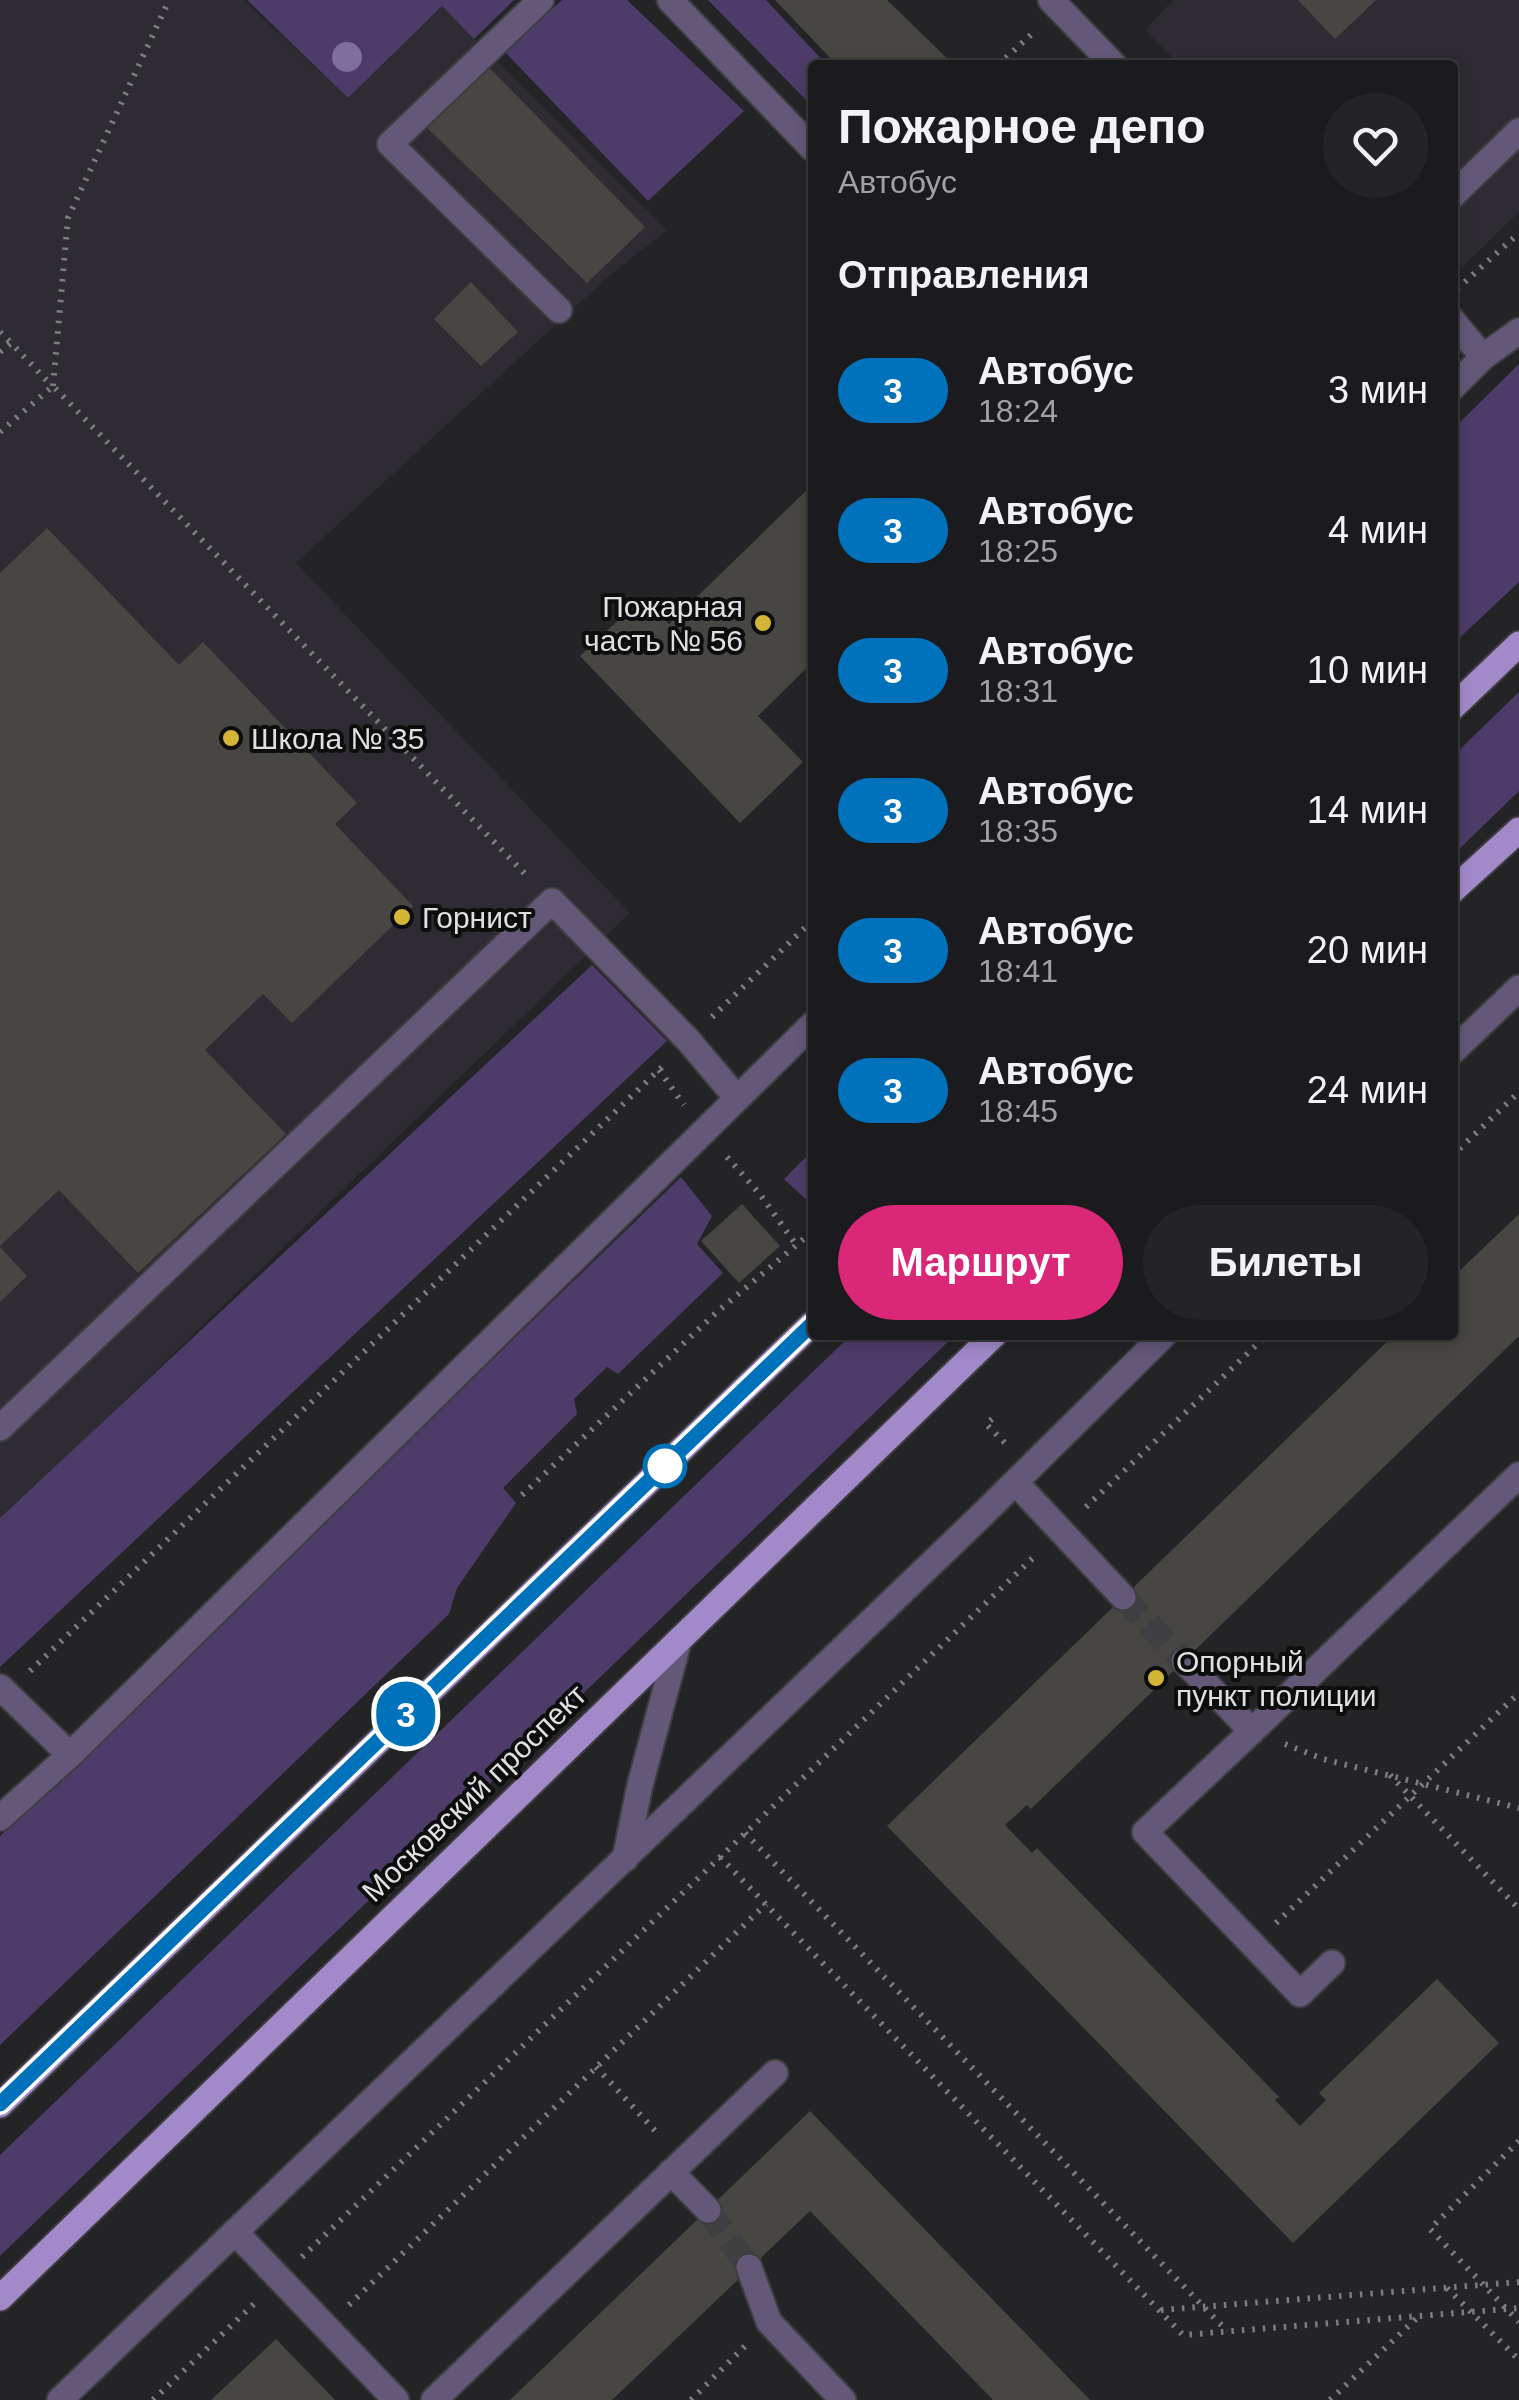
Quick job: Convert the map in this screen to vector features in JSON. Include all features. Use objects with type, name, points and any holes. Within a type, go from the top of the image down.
[{"type":"main road","points":[[1458,702],[1519,644]]},
{"type":"main road","points":[[1458,886],[1519,830]]},
{"type":"main road","points":[[0,2104],[808,1328]]},
{"type":"main road","name":"Московский проспект","points":[[0,2298],[989,1340]]},
{"type":"street","points":[[541,0],[390,144],[560,310]]},
{"type":"street","points":[[670,0],[808,144]]},
{"type":"street","points":[[1055,4],[1109,60]]},
{"type":"street","points":[[1458,190],[1519,131]]},
{"type":"street","points":[[1458,327],[1483,357]]},
{"type":"street","points":[[1458,382],[1483,357],[1519,331]]},
{"type":"street","points":[[0,1428],[552,901],[688,1040],[736,1097]]},
{"type":"street","points":[[1458,1046],[1519,988]]},
{"type":"street","points":[[0,1818],[70,1755],[808,1029]]},
{"type":"street","points":[[60,2400],[1016,1483],[1159,1340]]},
{"type":"street","points":[[1332,1963],[1300,1994],[1145,1832],[1519,1475]]},
{"type":"street","points":[[1016,1483],[1122,1598]]},
{"type":"street","points":[[625,1858],[640,1784],[679,1640]]},
{"type":"street","points":[[1184,1661],[1252,1730]]},
{"type":"street","points":[[3,1690],[70,1755]]},
{"type":"street","points":[[434,2400],[775,2073]]},
{"type":"street","points":[[677,2167],[708,2210]]},
{"type":"street","points":[[235,2232],[396,2400]]},
{"type":"street","points":[[750,2267],[770,2322],[843,2400]]},
{"type":"path","points":[[0,432],[53,386],[68,218],[170,0]]},
{"type":"path","points":[[1003,60],[1055,4]]},
{"type":"path","points":[[1458,289],[1519,233]]},
{"type":"path","points":[[0,332],[552,901]]},
{"type":"path","points":[[0,352],[10,343]]},
{"type":"path","points":[[3,1690],[808,925]]},
{"type":"path","points":[[1458,1150],[1519,1092]]},
{"type":"path","points":[[522,1494],[717,1312],[808,1235]]},
{"type":"path","points":[[153,2400],[1262,1340]]},
{"type":"path","points":[[1253,1944],[1519,1693]]},
{"type":"path","points":[[1252,1730],[1323,1759],[1519,1808]]},
{"type":"path","points":[[1389,1774],[1519,1909]]},
{"type":"path","points":[[745,1833],[1227,2331]]},
{"type":"path","points":[[720,1857],[1183,2335],[1519,2308]]},
{"type":"path","points":[[326,2327],[766,1904]]},
{"type":"path","points":[[596,2067],[677,2167]]},
{"type":"path","points":[[1519,2142],[1430,2229],[1519,2322]]},
{"type":"path","points":[[1159,2310],[1519,2282]]},
{"type":"path","points":[[1447,2288],[1519,2360]]},
{"type":"path","points":[[1330,2400],[1420,2316]]},
{"type":"path","points":[[692,2400],[770,2322]]},
{"type":"shaded area","name":"Школа № 35","points":[[0,0],[244,0],[348,98],[442,6],[667,230],[609,276],[296,563],[630,913],[0,1521]]},
{"type":"shaded area","points":[[247,0],[514,0],[474,39],[442,6],[348,98]]},
{"type":"shaded area","points":[[562,0],[627,0],[744,111],[648,201],[505,52]]},
{"type":"shaded area","points":[[708,0],[766,0],[822,60],[808,60],[808,102]]},
{"type":"shaded area","points":[[1173,0],[1519,0],[1519,212],[1458,271],[1458,60],[1174,60],[1145,30]]},
{"type":"shaded area","points":[[1519,364],[1519,582],[1458,639],[1458,424]]},
{"type":"shaded area","points":[[1519,692],[1519,791],[1458,850],[1458,751]]},
{"type":"shaded area","points":[[592,965],[667,1041],[0,1667],[0,1518]]},
{"type":"shaded area","points":[[808,1155],[808,1201],[784,1179]]},
{"type":"shaded area","points":[[681,1177],[712,1216],[697,1244],[723,1273],[618,1374],[607,1367],[574,1399],[577,1414],[503,1488],[516,1503],[457,1588],[449,1614],[0,2045],[0,1836]]},
{"type":"shaded area","points":[[846,1340],[950,1340],[0,2256],[0,2155]]},
{"type":"building","points":[[775,0],[887,0],[949,60],[832,60]]},
{"type":"building","points":[[1298,0],[1376,0],[1335,39]]},
{"type":"building","points":[[481,59],[645,227],[587,283],[420,121]]},
{"type":"building","points":[[471,282],[518,332],[481,366],[434,319]]},
{"type":"building","points":[[808,489],[808,667],[758,716],[803,762],[740,823],[580,656],[643,597],[669,624]]},
{"type":"building","points":[[47,528],[179,665],[203,642],[357,803],[335,824],[413,906],[292,1023],[263,994],[205,1050],[286,1134],[138,1273],[59,1190],[0,1246],[0,573]]},
{"type":"building","points":[[742,1204],[780,1246],[739,1283],[701,1241]]},
{"type":"building","points":[[1519,1214],[1519,1336],[1031,1809],[1027,1805],[1005,1825],[1032,1853],[1037,1848],[1279,2097],[1275,2100],[1300,2126],[1326,2100],[1319,2093],[1437,1979],[1499,2043],[1293,2243],[887,1826],[1389,1340],[1458,1340],[1458,1272]]},
{"type":"building","points":[[0,1247],[27,1276],[0,1302]]},
{"type":"building","points":[[810,2111],[1090,2400],[993,2400],[810,2211],[612,2400],[510,2400]]},
{"type":"building","points":[[276,2339],[335,2400],[211,2400]]},
{"type":"tunnel","points":[[1123,1597],[1184,1661]]},
{"type":"tunnel","points":[[708,2210],[749,2267]]},
{"type":"bus line","name":"3","points":[[0,2104],[808,1328]]},
{"type":"place","name":"Пожарная часть № 56","points":[[763,623]]},
{"type":"place","name":"Школа № 35","points":[[231,738]]},
{"type":"place","name":"Горнист","points":[[402,917]]},
{"type":"place","name":"Опорный пункт полиции","points":[[1156,1678]]}]
